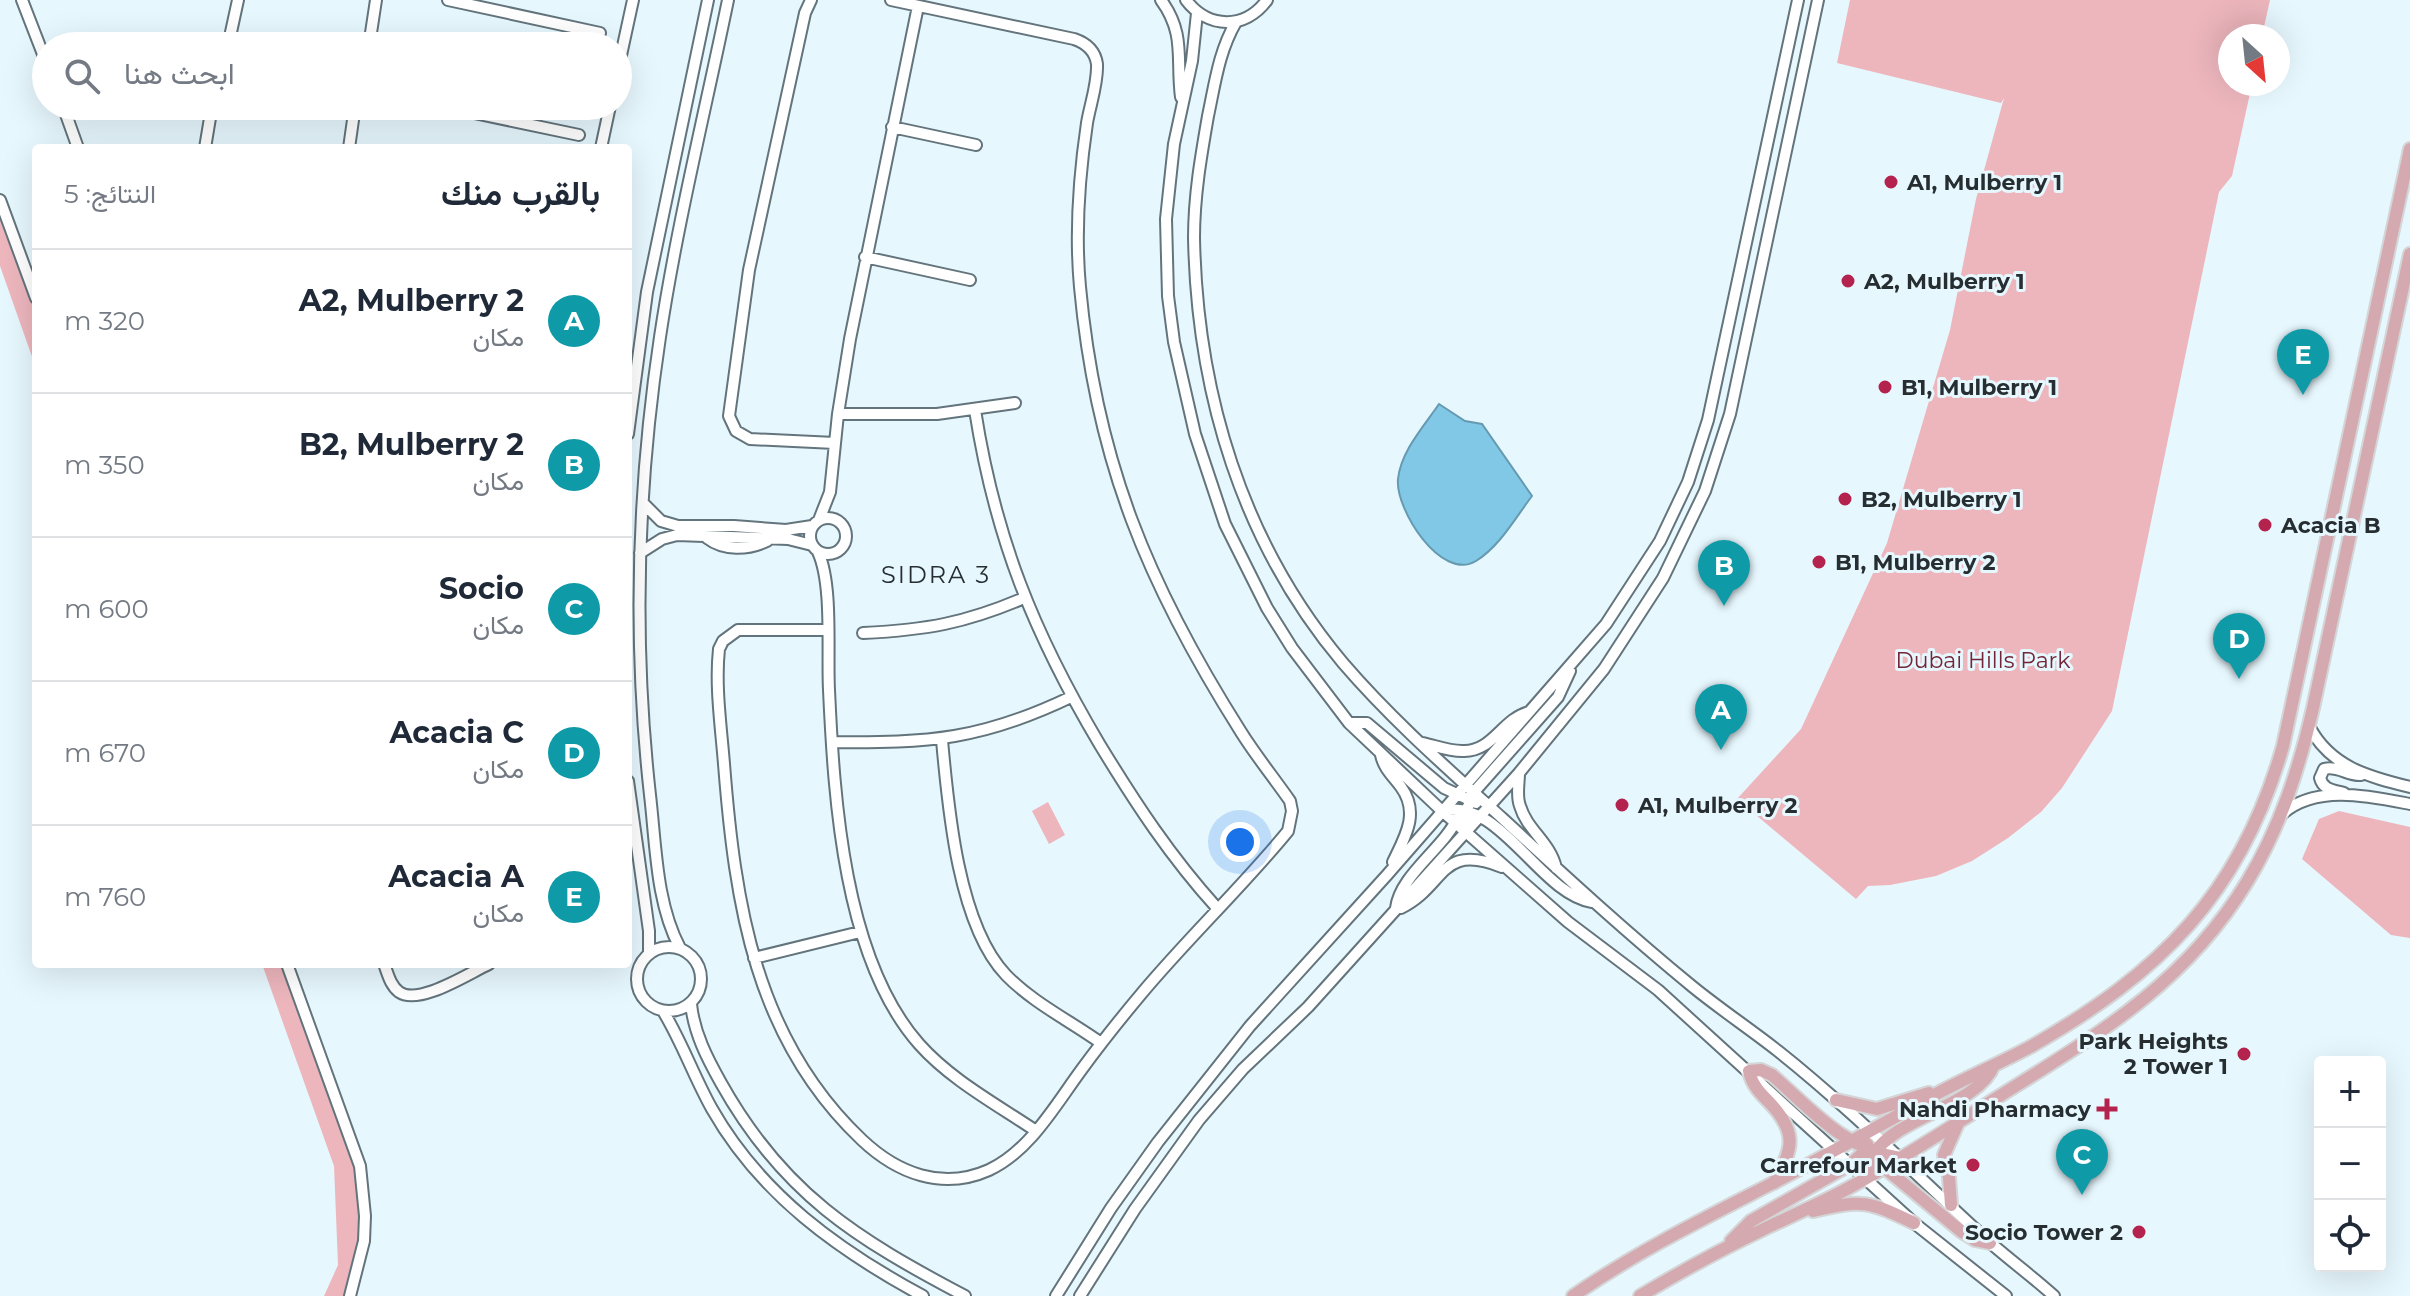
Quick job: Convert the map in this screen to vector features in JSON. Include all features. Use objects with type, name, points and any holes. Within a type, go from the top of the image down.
[{"type":"main road","points":[[1573,1296],[1697,1222],[1871,1132],[2072,1022],[2112,995],[2176,941],[2219,887],[2239,855],[2264,801],[2283,746],[2410,149]]},
{"type":"main road","points":[[1640,1296],[1727,1247],[1866,1178],[2127,1014],[2177,972],[2216,927],[2247,882],[2282,814],[2309,726],[2410,254]]},
{"type":"main road","points":[[1727,1247],[1751,1221],[1981,1085],[1994,1065]]},
{"type":"main road","points":[[1774,1183],[1790,1150],[1789,1131],[1780,1113],[1753,1084],[1749,1071],[1761,1070],[1772,1075],[1850,1142],[1900,1158]]},
{"type":"main road","points":[[1836,1100],[1877,1109],[1940,1092]]},
{"type":"main road","points":[[1951,1205],[1944,1155],[1959,1121]]},
{"type":"main road","points":[[1866,1178],[1871,1132]]},
{"type":"main road","points":[[1835,1150],[1871,1151],[1884,1167],[1962,1232],[1975,1240],[1990,1243]]},
{"type":"main road","points":[[1794,1216],[1857,1202],[1878,1206],[1914,1223]]},
{"type":"street","points":[[22,0],[34,32]]},
{"type":"street","points":[[231,32],[238,0]]},
{"type":"street","points":[[371,32],[376,0]]},
{"type":"street","points":[[448,0],[595,32]]},
{"type":"street","points":[[626,32],[633,0]]},
{"type":"street","points":[[632,404],[647,292],[708,0]]},
{"type":"street","points":[[680,948],[665,909],[648,775],[640,638],[640,553],[660,337],[728,0]]},
{"type":"street","points":[[811,0],[805,13],[749,270],[729,416],[736,431],[750,439],[835,443]]},
{"type":"street","points":[[827,630],[738,630],[723,641],[719,649],[725,781],[754,958],[770,1007],[798,1063],[844,1123],[888,1162],[906,1172],[948,1180],[969,1177],[1006,1161],[1036,1131],[1101,1043],[1288,831],[1292,811],[1284,793],[1240,731],[1165,600],[1132,525],[1107,448],[1090,368],[1079,277],[1081,173],[1096,71],[1094,54],[1089,47],[1074,39],[891,0]]},
{"type":"street","points":[[1161,0],[1180,41],[1183,107]]},
{"type":"street","points":[[1186,0],[1197,13],[1215,22],[1236,22],[1249,17],[1267,0]]},
{"type":"street","points":[[1396,910],[1400,892],[1455,823],[1465,799],[1531,712],[1606,624],[1644,570],[1675,512],[1699,451],[1719,373],[1798,0]]},
{"type":"street","points":[[1080,1296],[1135,1209],[1199,1120],[1243,1069],[1308,1007],[1519,773],[1580,701],[1663,578],[1705,491],[1732,403],[1818,0]]},
{"type":"street","points":[[827,581],[809,536],[830,492],[838,414],[865,257],[918,6]]},
{"type":"street","points":[[1197,13],[1192,61],[1169,182],[1165,258],[1174,342],[1195,434],[1225,524],[1267,608],[1349,723],[1442,811],[1575,928],[1658,990],[1914,1223],[2006,1296]]},
{"type":"street","points":[[1236,22],[1219,62],[1201,156],[1194,223],[1198,317],[1217,421],[1251,514],[1293,594],[1343,663],[1421,742],[1465,799],[1466,832]]},
{"type":"street","points":[[1792,31],[1811,35]]},
{"type":"street","points":[[68,120],[77,144]]},
{"type":"street","points":[[206,144],[210,120]]},
{"type":"street","points":[[350,144],[353,120]]},
{"type":"street","points":[[508,120],[579,135]]},
{"type":"street","points":[[602,144],[607,120]]},
{"type":"street","points":[[892,127],[976,145]]},
{"type":"street","points":[[0,200],[32,287]]},
{"type":"street","points":[[865,257],[970,280]]},
{"type":"street","points":[[838,414],[918,415],[1015,403]]},
{"type":"street","points":[[975,410],[993,508],[1024,598],[1071,697],[1143,816],[1181,868],[1217,908]]},
{"type":"street","points":[[830,492],[839,522]]},
{"type":"street","points":[[643,503],[661,521],[678,526],[786,530],[829,518],[844,527],[846,541],[837,552],[827,581],[827,630],[832,742],[843,838],[860,932],[883,992],[919,1044],[959,1078],[1036,1131]]},
{"type":"street","points":[[640,553],[669,536],[796,540],[824,554],[837,552]]},
{"type":"street","points":[[863,633],[955,623],[1024,598]]},
{"type":"street","points":[[1056,1296],[1111,1208],[1202,1084],[1442,811],[1465,799],[1558,697],[1572,665]]},
{"type":"street","points":[[832,742],[942,740],[1008,725],[1071,697]]},
{"type":"street","points":[[1421,742],[1455,751],[1472,751],[1486,746],[1512,719],[1531,712]]},
{"type":"street","points":[[1349,723],[1367,723],[1465,799],[1573,895],[1594,902]]},
{"type":"street","points":[[2309,726],[2325,751],[2363,775]]},
{"type":"street","points":[[942,740],[961,875],[976,930],[988,953],[1024,991],[1101,1043]]},
{"type":"street","points":[[1381,753],[1387,771],[1409,801],[1411,814],[1409,828],[1387,875]]},
{"type":"street","points":[[2359,797],[2325,787],[2320,778],[2324,769],[2410,787]]},
{"type":"street","points":[[1519,773],[1520,807],[1525,819],[1549,848],[1556,868]]},
{"type":"street","points":[[2282,814],[2310,797],[2359,797],[2410,804]]},
{"type":"street","points":[[1465,799],[1489,806],[1692,986],[1775,1049],[1871,1132]]},
{"type":"street","points":[[632,810],[649,931],[649,954]]},
{"type":"street","points":[[1396,910],[1413,901],[1442,871],[1457,861],[1476,858],[1509,870]]},
{"type":"street","points":[[754,958],[860,932]]},
{"type":"street","points":[[663,1011],[682,1009],[691,1004],[702,984],[702,973],[697,962],[680,948],[669,947],[649,954],[639,967],[637,985],[645,1001],[663,1011],[713,1111],[733,1142],[763,1179],[821,1234],[849,1254],[923,1296]]},
{"type":"street","points":[[288,968],[360,1166],[365,1229],[350,1296]]},
{"type":"street","points":[[386,968],[392,985],[412,997],[428,993],[481,968]]},
{"type":"street","points":[[691,1004],[699,1038],[726,1092],[754,1135],[798,1186],[862,1238],[965,1296]]},
{"type":"street","points":[[1900,1158],[1990,1243],[2054,1296]]},
{"type":"green space","name":"Dubai Hills Park","points":[[1850,0],[2270,0],[2265,24],[2218,24],[2218,96],[2249,96],[2232,176],[2219,192],[2112,711],[2062,788],[2041,812],[2008,838],[1972,861],[1936,876],[1868,886],[1856,899],[1737,799],[1801,729],[1887,543],[1950,330],[1976,199],[2004,98],[2001,103],[1837,63]]},
{"type":"green space","points":[[0,198],[32,288],[32,357],[0,266]]},
{"type":"green space","points":[[1048,802],[1065,835],[1049,844],[1032,811]]},
{"type":"green space","points":[[2339,811],[2410,827],[2410,938],[2391,935],[2302,859],[2319,819]]},
{"type":"green space","points":[[263,968],[290,968],[357,1162],[362,1273],[353,1296],[324,1296],[338,1265],[334,1166]]},
{"type":"water","points":[[1439,404],[1465,421],[1482,424],[1532,496],[1485,555],[1462,565],[1435,552],[1423,539],[1412,524],[1399,492],[1398,479],[1404,459]]},
{"type":"place","name":"A1, Mulberry 1","points":[[1891,182]]},
{"type":"place","name":"A2, Mulberry 1","points":[[1848,281]]},
{"type":"place","name":"B1, Mulberry 1","points":[[1885,387]]},
{"type":"place","name":"Acacia A","points":[[2303,395]]},
{"type":"place","name":"B2, Mulberry 1","points":[[1845,499]]},
{"type":"place","name":"Acacia B","points":[[2265,525]]},
{"type":"place","name":"B1, Mulberry 2","points":[[1819,562]]},
{"type":"place","name":"B2, Mulberry 2","points":[[1724,606]]},
{"type":"place","name":"Acacia C","points":[[2239,679]]},
{"type":"place","name":"A2, Mulberry 2","points":[[1721,750]]},
{"type":"place","name":"A1, Mulberry 2","points":[[1622,805]]},
{"type":"place","name":"Park Heights 2 Tower 1","points":[[2244,1054]]},
{"type":"place","name":"Nahdi Pharmacy","points":[[2107,1109]]},
{"type":"place","name":"Carrefour Market","points":[[1973,1165]]},
{"type":"place","name":"Socio","points":[[2082,1195]]},
{"type":"place","name":"Socio Tower 2","points":[[2139,1232]]},
{"type":"district","name":"SIDRA 3","points":[[936,574]]}]
